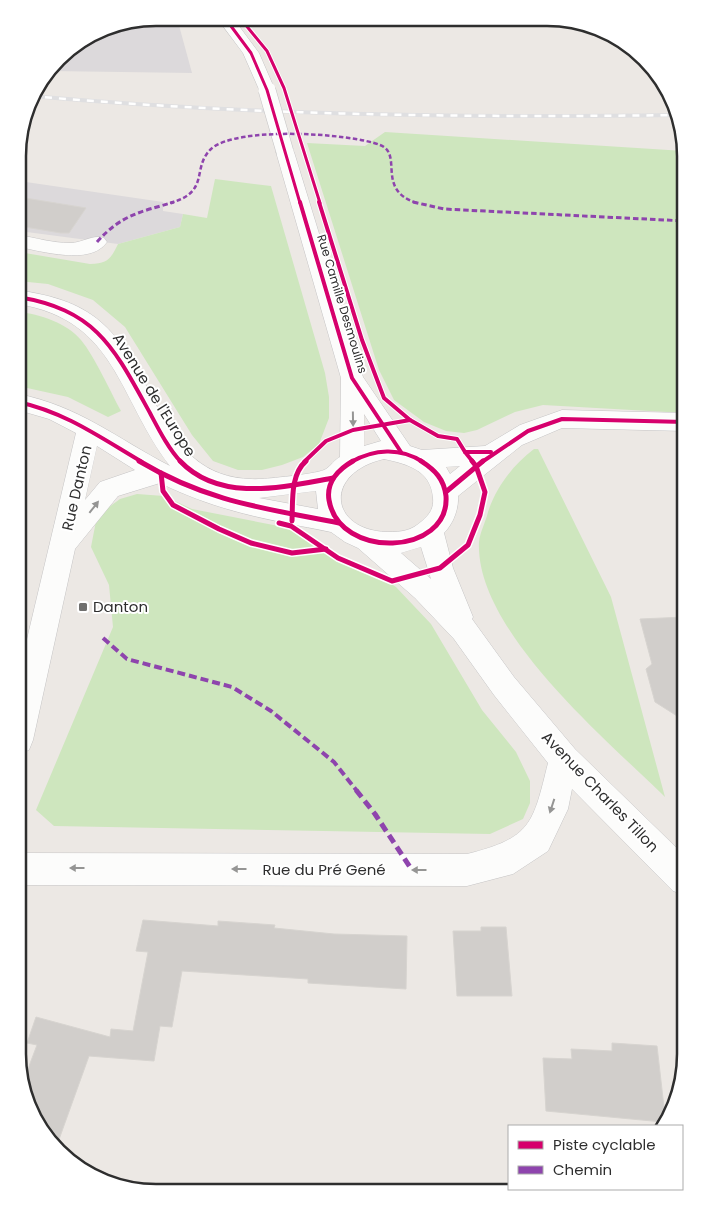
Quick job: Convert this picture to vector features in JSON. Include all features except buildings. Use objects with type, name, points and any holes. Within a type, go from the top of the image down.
[{"type":"street","name":"Rue Camille Desmoulins","points":[[231,26],[251,53],[267,90],[352,378],[352,460]]},
{"type":"street","points":[[26,242],[85,249],[97,242]]},
{"type":"street","name":"Avenue de l'Europe","points":[[26,298],[46,302],[74,312],[102,335],[126,372],[171,450],[187,470],[209,482],[256,489],[333,478]]},
{"type":"street","name":"Rue Camille Desmoulins","points":[[352,378],[410,455]]},
{"type":"street","points":[[26,404],[52,411],[90,430],[161,473],[209,494],[241,504],[339,523]]},
{"type":"street","points":[[447,491],[488,454],[524,431],[547,422],[562,419],[677,422]]},
{"type":"street","name":"Rue Danton","points":[[26,706],[90,430]]},
{"type":"street","points":[[410,455],[433,467],[442,478],[447,491],[445,512],[430,531],[401,543],[384,544],[368,541],[352,534],[339,523],[330,508],[328,493],[333,478],[352,460],[367,453],[384,450],[410,455],[488,454]]},
{"type":"street","name":"Rue Danton","points":[[64,546],[108,489],[132,480],[161,473]]},
{"type":"street","name":"Avenue Charles Tillon","points":[[430,531],[440,568],[464,630]]},
{"type":"street","name":"Avenue Charles Tillon","points":[[368,541],[425,590],[464,630],[504,686],[564,759],[676,870]]},
{"type":"street","name":"Rue du Pré Gené","points":[[26,869],[467,870],[501,862],[538,840],[552,809],[564,759]]},
{"type":"shaded area","points":[[179,26],[192,73],[59,71],[77,53],[115,33],[139,27]]},
{"type":"shaded area","points":[[26,182],[163,202],[163,211],[183,214],[180,227],[118,244],[26,232]]},
{"type":"green space","points":[[385,132],[677,151],[677,413],[543,405],[515,412],[477,430],[464,433],[446,431],[424,422],[394,400],[379,370],[307,143],[365,146]]},
{"type":"green space","points":[[215,179],[271,186],[325,373],[329,397],[329,418],[319,444],[303,457],[282,465],[262,470],[238,470],[213,461],[192,435],[125,327],[93,300],[48,284],[26,282],[26,253],[90,264],[101,263],[108,260],[118,244],[180,227],[183,214],[207,218]]},
{"type":"green space","points":[[26,313],[53,320],[81,340],[92,355],[121,411],[108,417],[68,397],[26,388]]},
{"type":"green space","points":[[534,449],[538,449],[611,597],[665,797],[610,745],[548,681],[521,646],[498,611],[483,576],[479,542],[491,503],[506,477]]},
{"type":"green space","points":[[137,494],[164,496],[192,509],[294,529],[338,558],[370,570],[396,587],[431,624],[482,710],[516,752],[530,781],[530,803],[523,819],[490,834],[54,826],[36,810],[113,627],[109,585],[91,547],[97,516],[120,499]]},
{"type":"railway","points":[[41,97],[192,107],[354,114],[670,115]]},
{"type":"marked path","points":[[97,242],[115,224],[130,214],[186,197],[196,186],[205,159],[212,148],[225,142],[244,138],[296,134],[349,137],[383,146],[388,150],[390,156],[393,184],[396,190],[406,199],[427,206],[444,209],[677,221]]},
{"type":"marked path","points":[[103,638],[127,659],[232,687],[271,711],[334,762],[375,814],[412,870]]},
{"type":"cycle path","points":[[231,26],[251,53],[267,90],[352,378],[401,452]]},
{"type":"cycle path","points":[[247,26],[267,51],[284,88],[362,340],[384,398],[410,420]]},
{"type":"cycle path","points":[[26,298],[46,302],[70,311],[89,324],[106,341],[133,382],[173,452],[185,466],[200,477],[224,486],[255,489],[333,478]]},
{"type":"cycle path","points":[[26,404],[58,413],[94,432],[146,465],[209,495],[257,508],[339,523]]},
{"type":"cycle path","points":[[447,491],[487,457],[513,439],[544,424],[562,419],[677,422]]},
{"type":"cycle path","points":[[292,521],[294,485],[299,467],[326,441],[353,430],[410,420],[438,436],[457,439],[465,452],[491,452]]},
{"type":"cycle path","points":[[384,450],[415,457],[435,469],[445,486],[446,504],[439,521],[424,535],[402,543],[374,542],[354,535],[338,522],[330,508],[328,495],[330,483],[337,473],[357,458],[384,450]]},
{"type":"cycle path","points":[[279,523],[291,526],[338,558],[392,581],[440,568],[468,545],[480,515],[485,492],[476,466],[465,452]]},
{"type":"cycle path","points":[[161,473],[163,491],[173,505],[219,529],[251,543],[292,553],[326,549]]},
{"type":"place","name":"Danton","points":[[83,607]]}]
